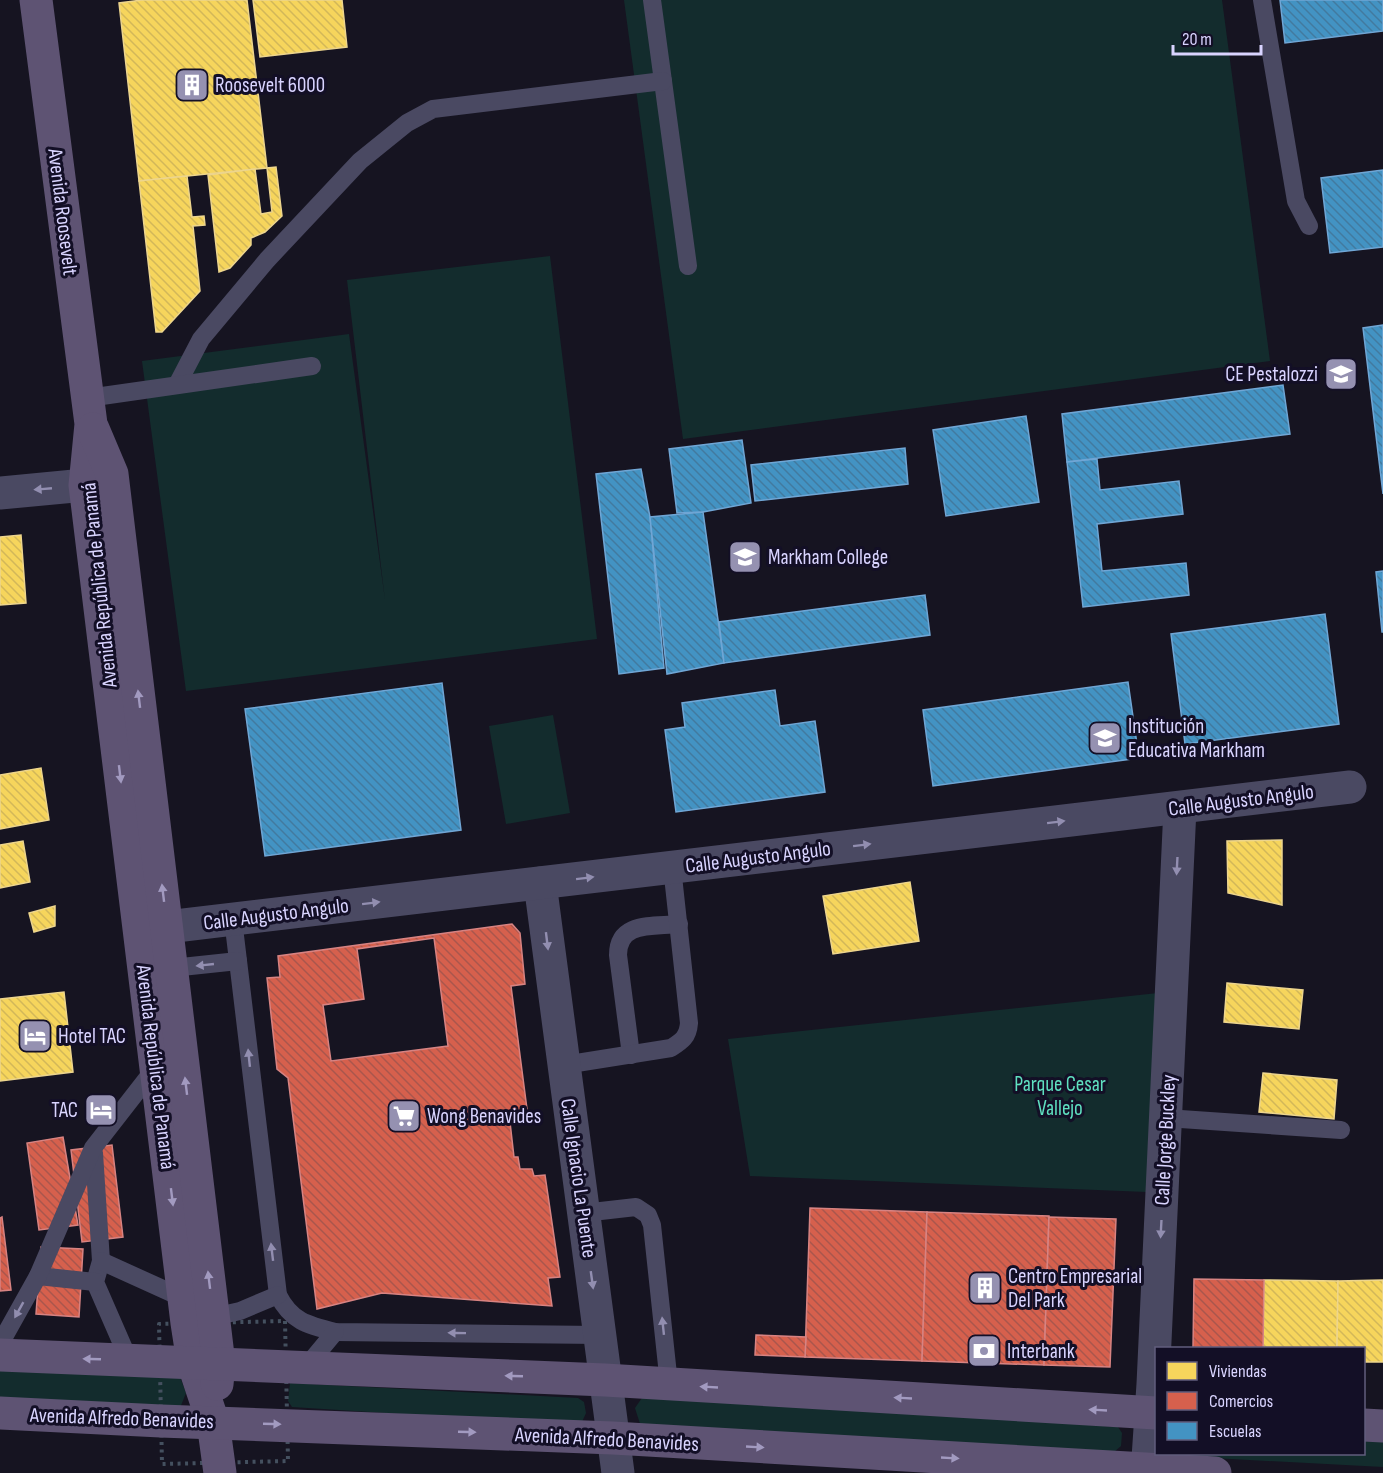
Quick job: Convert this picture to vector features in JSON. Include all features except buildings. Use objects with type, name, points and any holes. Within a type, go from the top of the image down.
[{"type":"main road","name":"Avenida Roosevelt","points":[[36,0],[89,411]]},
{"type":"main road","name":"Avenida República de Panamá","points":[[89,411],[85,485],[156,1067],[185,1299],[206,1363],[220,1473]]},
{"type":"main road","name":"Avenida República de Panamá","points":[[89,411],[112,474],[213,1317],[206,1363]]},
{"type":"main road","points":[[0,1355],[605,1380],[1154,1413]]},
{"type":"main road","name":"Avenida Alfredo Benavides","points":[[0,1413],[613,1438],[1147,1471],[1215,1473]]},
{"type":"main road","points":[[1365,1425],[1383,1426]]},
{"type":"street","points":[[0,493],[85,485]]},
{"type":"street","name":"Calle Augusto Angulo","points":[[167,927],[1350,787]]},
{"type":"street","name":"Calle Jorge Buckley","points":[[1157,1347],[1180,808]]},
{"type":"street","name":"Calle Ignacio La Puente","points":[[540,883],[618,1473]]},
{"type":"street","name":"Calle Jorge Buckley","points":[[1147,1471],[1155,1388]]},
{"type":"lane","points":[[652,0],[688,266]]},
{"type":"lane","points":[[1262,0],[1296,201],[1309,226]]},
{"type":"lane","points":[[177,386],[201,339],[267,261],[360,161],[407,123],[433,109],[663,81]]},
{"type":"lane","points":[[89,411],[177,386],[312,366]]},
{"type":"lane","points":[[564,1065],[671,1048],[688,1034],[689,1023],[672,867]]},
{"type":"lane","points":[[233,920],[278,1294],[284,1308],[295,1318],[315,1327],[335,1332],[599,1335]]},
{"type":"lane","points":[[631,1055],[618,955],[621,938],[626,932],[635,929],[679,924]]},
{"type":"lane","points":[[172,968],[238,961]]},
{"type":"lane","points":[[0,1344],[38,1276],[93,1148],[156,1067]]},
{"type":"lane","points":[[1166,1118],[1341,1130]]},
{"type":"lane","points":[[93,1148],[101,1261],[95,1282],[129,1360]]},
{"type":"lane","points":[[583,1213],[636,1207],[648,1215],[652,1225],[669,1384]]},
{"type":"lane","points":[[101,1261],[185,1299]]},
{"type":"lane","points":[[38,1276],[95,1282]]},
{"type":"lane","points":[[213,1317],[240,1311],[278,1294]]},
{"type":"lane","points":[[306,1367],[335,1332]]},
{"type":"green space","points":[[624,0],[1222,0],[1270,361],[683,439]]},
{"type":"green space","points":[[550,256],[597,639],[186,691],[142,361],[349,334],[385,600],[347,280]]},
{"type":"green space","points":[[553,715],[570,813],[506,824],[489,726]]},
{"type":"green space","name":"Parque Cesar Vallejo","points":[[1158,993],[1147,1192],[750,1176],[728,1039]]},
{"type":"green space","points":[[0,1366],[180,1377],[186,1393],[180,1408],[0,1400]]},
{"type":"green space","points":[[290,1383],[578,1398],[584,1402],[586,1413],[582,1422],[573,1425],[292,1407],[288,1401]]},
{"type":"green space","points":[[644,1395],[1118,1427],[1122,1433],[1121,1446],[1114,1452],[641,1427],[635,1408]]},
{"type":"green space","points":[[1365,1434],[1383,1435],[1383,1467],[1185,1455],[1365,1455]]},
{"type":"place","name":"Roosevelt 6000","points":[[192,85]]},
{"type":"place","name":"CE Pestalozzi","points":[[1341,374]]},
{"type":"place","name":"Markham College","points":[[745,557]]},
{"type":"place","name":"Institución Educativa Markham","points":[[1105,738]]},
{"type":"place","name":"Hotel TAC","points":[[35,1036]]},
{"type":"place","name":"TAC","points":[[101,1110]]},
{"type":"place","name":"Wong Benavides","points":[[404,1116]]},
{"type":"place","name":"Centro Empresarial Del Park","points":[[985,1288]]},
{"type":"place","name":"Interbank","points":[[984,1351]]}]
